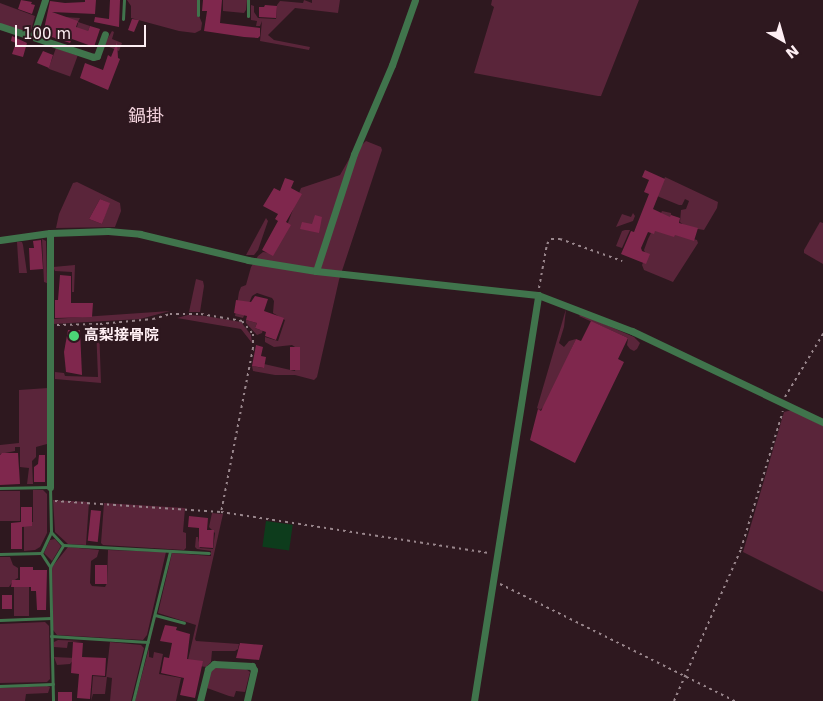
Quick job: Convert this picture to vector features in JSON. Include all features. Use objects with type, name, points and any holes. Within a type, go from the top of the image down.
[{"type":"street","points":[[33,37],[45,0]]},
{"type":"street","points":[[316,271],[354,154],[392,65],[415,0]]},
{"type":"street","points":[[0,26],[94,57],[104,34]]},
{"type":"street","points":[[0,240],[50,234],[108,231],[140,234],[248,260],[316,271],[538,295],[632,331],[823,422]]},
{"type":"street","points":[[50,234],[50,487]]},
{"type":"street","points":[[474,701],[538,295]]},
{"type":"street","points":[[200,701],[208,669],[214,664],[252,666],[254,670],[247,701]]},
{"type":"lane","points":[[123,19],[124,0]]},
{"type":"lane","points":[[198,0],[198,15]]},
{"type":"lane","points":[[248,0],[248,16]]},
{"type":"lane","points":[[0,488],[50,487],[51,532],[41,553]]},
{"type":"lane","points":[[51,532],[64,546],[209,553]]},
{"type":"lane","points":[[50,567],[64,546]]},
{"type":"lane","points":[[133,701],[170,551]]},
{"type":"lane","points":[[0,554],[41,553]]},
{"type":"lane","points":[[41,553],[50,567],[53,701]]},
{"type":"lane","points":[[155,615],[184,623]]},
{"type":"lane","points":[[0,620],[51,618]]},
{"type":"lane","points":[[51,636],[148,642]]},
{"type":"lane","points":[[0,686],[53,684]]},
{"type":"path","points":[[538,295],[547,244],[551,239],[560,239],[622,261]]},
{"type":"path","points":[[50,325],[100,324],[178,314],[201,314],[242,321],[253,334],[253,348],[221,512]]},
{"type":"path","points":[[674,701],[742,549],[783,404],[823,334]]},
{"type":"path","points":[[50,501],[221,512],[496,554]]},
{"type":"path","points":[[492,581],[735,701]]},
{"type":"shaded area","points":[[127,0],[197,0],[197,11],[202,23],[201,30],[195,33],[179,31],[131,18],[131,6]]},
{"type":"shaded area","points":[[223,0],[247,0],[246,10],[244,13],[223,11]]},
{"type":"shaded area","points":[[304,0],[312,3],[312,0],[340,0],[338,13],[295,8],[268,35],[274,40],[310,47],[309,50],[260,41],[262,21],[260,26],[256,26],[257,21],[251,20],[251,5],[254,6],[254,12],[258,18],[276,19],[277,5],[280,1],[303,3]]},
{"type":"shaded area","points":[[492,0],[639,0],[601,96],[598,96],[474,73],[494,7],[491,5]]},
{"type":"shaded area","points":[[0,3],[35,16],[31,31],[28,33],[0,24]]},
{"type":"shaded area","points":[[63,17],[80,18],[78,22],[90,26],[88,31],[76,31],[78,23],[69,20],[59,40],[55,39]]},
{"type":"shaded area","points":[[112,31],[114,32],[112,39],[122,43],[119,51],[104,45]]},
{"type":"shaded area","points":[[56,48],[78,56],[70,77],[48,69]]},
{"type":"shaded area","points":[[366,141],[381,147],[382,150],[339,280],[317,377],[314,380],[295,375],[275,375],[253,371],[252,366],[263,368],[264,364],[295,371],[298,349],[292,345],[274,347],[265,342],[265,337],[278,341],[285,320],[273,313],[274,301],[272,298],[257,293],[252,296],[243,318],[235,316],[241,287],[246,285],[251,267],[258,256],[263,252],[272,253],[286,228],[301,188],[340,175],[352,154]]},
{"type":"shaded area","points":[[665,177],[718,202],[717,208],[704,230],[686,227],[680,222],[681,210],[686,209],[689,201],[685,199],[682,205],[679,205],[657,196]]},
{"type":"shaded area","points":[[77,182],[120,203],[121,211],[115,227],[56,228],[59,214],[73,183]],"holes":[[[100,199],[109,203],[102,224],[89,219]]]},
{"type":"shaded area","points":[[662,211],[671,213],[673,233],[697,240],[698,243],[673,282],[644,270],[642,265],[646,255],[644,250],[648,239]]},
{"type":"shaded area","points":[[633,213],[635,216],[633,221],[616,227],[622,214],[631,217]]},
{"type":"shaded area","points":[[266,218],[268,221],[258,250],[254,255],[246,255]]},
{"type":"shaded area","points":[[820,222],[823,223],[823,264],[804,253]]},
{"type":"shaded area","points":[[630,230],[622,248],[616,246],[622,231]]},
{"type":"shaded area","points":[[42,239],[46,241],[47,283],[44,282]]},
{"type":"shaded area","points":[[17,242],[22,242],[23,245],[27,273],[19,273]]},
{"type":"shaded area","points":[[75,265],[74,292],[72,292],[72,272],[55,271],[53,267]]},
{"type":"shaded area","points":[[196,279],[203,281],[204,286],[200,312],[189,312]]},
{"type":"shaded area","points":[[566,309],[564,327],[559,343],[564,347],[569,341],[576,339],[546,405],[540,410],[537,408]]},
{"type":"shaded area","points":[[170,311],[140,319],[53,324],[53,319]]},
{"type":"shaded area","points":[[581,314],[634,337],[640,343],[637,349],[634,351],[630,349],[627,345],[628,338],[579,316]]},
{"type":"shaded area","points":[[188,315],[241,322],[251,335],[252,343],[241,329],[177,318]]},
{"type":"shaded area","points":[[246,320],[257,323],[255,328],[260,330],[264,326],[262,333],[257,335],[246,323]]},
{"type":"shaded area","points":[[99,326],[101,383],[55,379],[55,372],[64,373],[65,376],[98,377],[96,327]]},
{"type":"shaded area","points":[[48,388],[47,444],[36,447],[36,457],[32,461],[33,484],[27,484],[29,468],[20,467],[20,447],[15,447],[15,451],[0,454],[0,445],[19,443],[19,390]]},
{"type":"shaded area","points":[[792,410],[823,426],[823,592],[743,552],[784,412]]},
{"type":"shaded area","points":[[33,490],[43,490],[47,494],[47,533],[40,547],[35,550],[24,551],[24,522],[33,522]]},
{"type":"shaded area","points":[[0,491],[20,491],[20,521],[0,521]]},
{"type":"shaded area","points":[[53,500],[89,502],[86,545],[68,544],[55,532]]},
{"type":"shaded area","points":[[104,503],[185,508],[183,532],[186,533],[186,548],[184,550],[103,545],[101,543]]},
{"type":"shaded area","points":[[212,513],[223,514],[195,639],[196,641],[239,644],[238,649],[235,651],[212,651],[211,662],[206,667],[187,664],[196,625],[158,613],[172,553],[211,556],[211,551],[195,547],[196,537],[198,537],[200,548],[213,549],[215,533],[209,527]]},
{"type":"shaded area","points":[[266,521],[293,525],[289,551],[262,547]]},
{"type":"shaded area","points":[[55,539],[61,546],[52,561],[44,553],[50,540]]},
{"type":"shaded area","points":[[68,547],[99,550],[97,557],[91,561],[90,583],[92,586],[105,587],[107,583],[108,550],[166,552],[147,635],[143,640],[57,635],[53,630],[52,567]]},
{"type":"shaded area","points":[[0,557],[10,557],[13,565],[18,568],[18,578],[9,587],[0,587]]},
{"type":"shaded area","points":[[14,587],[29,587],[29,616],[14,616]]},
{"type":"shaded area","points":[[45,622],[49,626],[50,679],[47,682],[0,683],[0,624]]},
{"type":"shaded area","points":[[58,640],[83,641],[68,642],[67,648],[54,647],[54,642]]},
{"type":"shaded area","points":[[110,642],[141,645],[144,648],[131,701],[110,701],[112,678],[107,677],[105,694],[93,694],[91,701],[93,676],[106,677]]},
{"type":"shaded area","points":[[149,648],[149,657],[153,658],[154,652],[163,654],[159,674],[181,678],[176,701],[135,701]]},
{"type":"shaded area","points":[[54,657],[75,658],[70,664],[57,665]]},
{"type":"shaded area","points":[[215,668],[246,669],[250,672],[245,692],[236,691],[234,697],[207,688],[210,672]]},
{"type":"shaded area","points":[[50,687],[48,693],[26,694],[25,701],[0,701],[0,688]]},
{"type":"building","points":[[21,0],[32,2],[31,4],[35,5],[32,14],[18,9]]},
{"type":"building","points":[[85,0],[96,0],[95,14],[52,12],[78,21],[76,27],[88,31],[90,26],[100,29],[94,47],[72,39],[70,43],[43,34],[50,1],[65,3],[85,2]]},
{"type":"building","points":[[110,0],[120,0],[119,27],[94,22],[95,17],[109,19]]},
{"type":"building","points":[[203,0],[222,0],[220,23],[260,28],[260,36],[258,38],[244,37],[204,31],[207,11],[202,11]]},
{"type":"building","points":[[265,5],[277,6],[276,18],[259,17],[259,7],[264,7]]},
{"type":"building","points":[[132,19],[139,20],[134,32],[128,30]]},
{"type":"building","points":[[12,36],[27,43],[23,57],[12,54],[16,43],[11,41]]},
{"type":"building","points":[[117,42],[118,58],[120,59],[108,90],[80,78],[85,63],[103,70],[108,55],[111,57]]},
{"type":"building","points":[[43,51],[53,55],[49,68],[37,63]]},
{"type":"building","points":[[645,170],[665,179],[653,209],[670,217],[671,215],[680,218],[679,223],[698,228],[694,241],[655,231],[654,234],[648,232],[641,248],[642,251],[650,254],[646,264],[621,254],[631,231],[634,232],[649,194],[644,192],[649,180],[642,177]]},
{"type":"building","points":[[285,178],[294,181],[291,188],[302,194],[286,222],[291,225],[273,256],[262,250],[278,221],[275,219],[278,214],[263,206],[274,188],[280,191]]},
{"type":"building","points":[[100,199],[110,203],[102,224],[89,219]]},
{"type":"building","points":[[315,215],[322,217],[319,233],[300,229],[302,222],[312,224]]},
{"type":"building","points":[[41,240],[43,269],[30,270],[29,248],[34,248],[33,241]]},
{"type":"building","points":[[60,275],[71,276],[71,303],[93,303],[92,317],[55,318],[55,300],[58,300]]},
{"type":"building","points":[[255,296],[268,299],[264,311],[284,318],[276,340],[265,336],[266,332],[255,328],[257,323],[246,320],[247,316],[234,313],[236,300],[251,302]]},
{"type":"building","points":[[591,321],[628,338],[618,359],[624,362],[575,463],[530,440],[538,409],[541,411],[576,339],[581,341]]},
{"type":"building","points":[[68,330],[80,330],[82,375],[66,372],[64,352]]},
{"type":"building","points":[[256,345],[263,347],[261,356],[266,357],[264,368],[252,366]]},
{"type":"building","points":[[290,347],[300,347],[300,370],[290,370]]},
{"type":"building","points":[[2,453],[18,453],[20,484],[0,485],[0,455]]},
{"type":"building","points":[[39,455],[45,455],[45,482],[34,482],[34,467],[38,464]]},
{"type":"building","points":[[21,507],[32,507],[32,526],[22,527],[22,549],[11,549],[11,523],[21,522]]},
{"type":"building","points":[[91,510],[101,511],[98,542],[88,541]]},
{"type":"building","points":[[189,516],[208,518],[207,530],[214,530],[213,548],[199,547],[199,528],[188,527]]},
{"type":"building","points":[[95,565],[107,565],[107,584],[95,584]]},
{"type":"building","points":[[20,567],[33,567],[33,570],[47,570],[46,610],[37,610],[36,591],[31,591],[31,587],[11,587],[12,580],[20,580]]},
{"type":"building","points":[[2,595],[12,595],[12,609],[2,609]]},
{"type":"building","points":[[165,625],[177,627],[176,630],[190,634],[187,659],[203,661],[195,698],[180,695],[184,678],[161,673],[164,657],[169,658],[172,643],[160,641]]},
{"type":"building","points":[[73,642],[83,643],[82,657],[106,658],[105,676],[92,675],[90,699],[77,698],[79,674],[71,673]]},
{"type":"building","points":[[240,643],[263,645],[259,660],[236,658]]},
{"type":"building","points":[[58,692],[72,692],[72,701],[58,701]]},
{"type":"place","name":"高梨接骨院","points":[[74,336]]},
{"type":"district","name":"鍋掛","points":[[146,116]]}]
